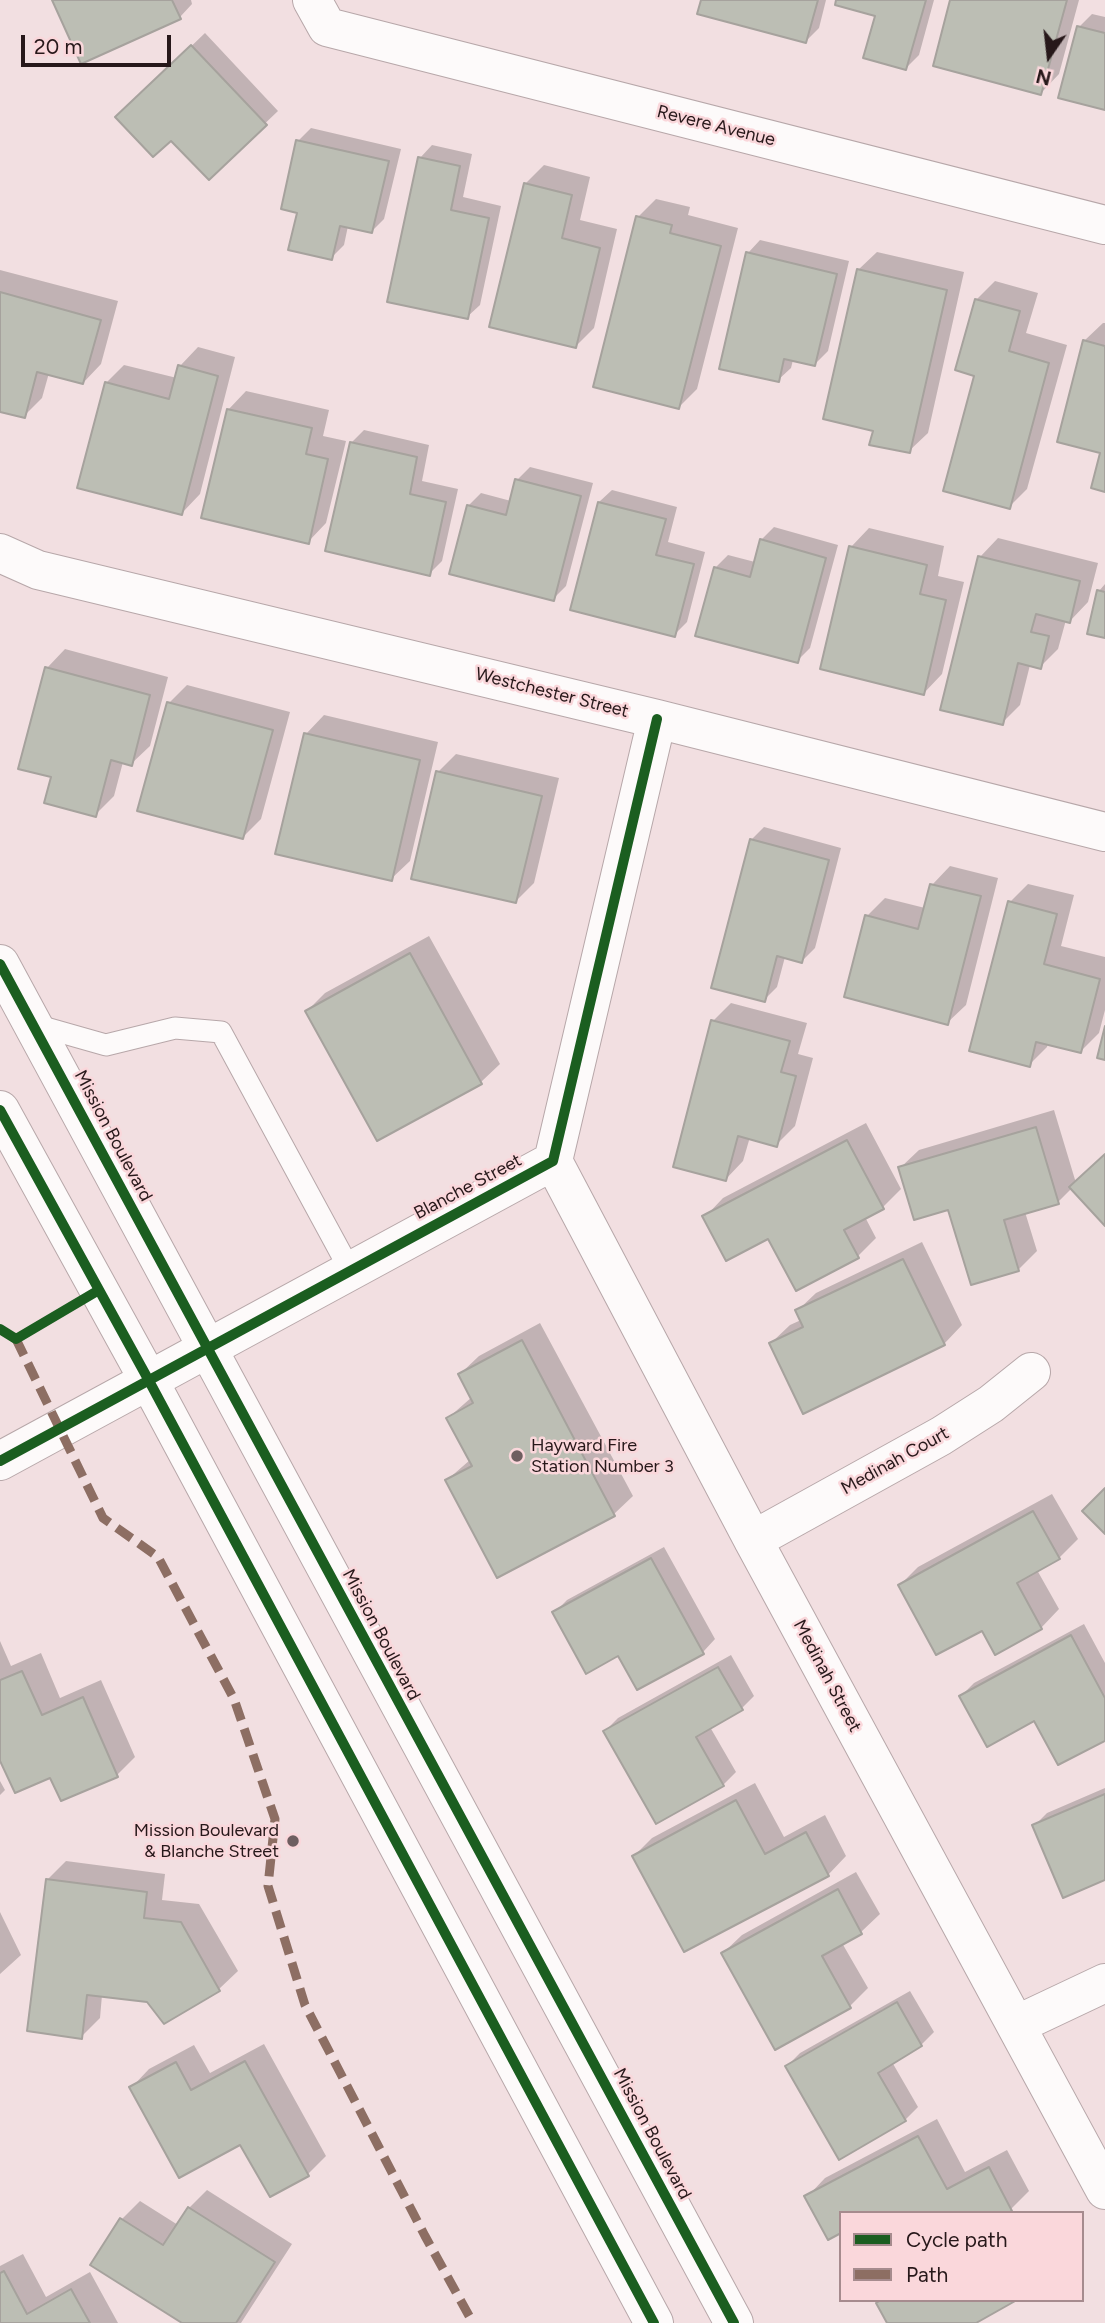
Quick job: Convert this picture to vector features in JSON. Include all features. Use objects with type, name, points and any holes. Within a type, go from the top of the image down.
[{"type":"street","name":"Revere Avenue","points":[[319,14],[1105,225]]},
{"type":"street","name":"Westchester Street","points":[[0,553],[38,570],[657,719],[1105,832]]},
{"type":"street","points":[[553,1161],[657,719]]},
{"type":"street","name":"Mission Boulevard","points":[[0,964],[734,2323]]},
{"type":"street","points":[[0,1110],[148,1379],[654,2323]]},
{"type":"street","name":"Blanche Street","points":[[0,1461],[553,1161]]},
{"type":"street","name":"Medinah Street","points":[[553,1161],[753,1539],[1105,2190]]},
{"type":"street","name":"Medinah Court","points":[[753,1539],[941,1436],[991,1404],[1031,1372]]},
{"type":"street","points":[[1016,2025],[1105,1983]]},
{"type":"lane","points":[[33,1024],[106,1045],[176,1028],[221,1031],[350,1270]]},
{"type":"building","points":[[52,0],[172,0],[181,19],[81,64]]},
{"type":"building","points":[[701,0],[818,0],[806,43],[697,14]]},
{"type":"building","points":[[836,0],[926,0],[906,70],[863,58],[875,16],[835,5]]},
{"type":"building","points":[[950,0],[1067,0],[1041,95],[933,66]]},
{"type":"building","points":[[1077,26],[1105,33],[1105,110],[1058,98]]},
{"type":"building","points":[[191,45],[267,125],[209,180],[171,141],[153,157],[115,117]]},
{"type":"building","points":[[296,140],[389,161],[372,233],[340,226],[332,260],[288,250],[297,213],[281,209]]},
{"type":"building","points":[[418,157],[460,166],[451,210],[489,218],[468,319],[387,302]]},
{"type":"building","points":[[524,183],[572,195],[562,238],[600,248],[576,348],[489,327]]},
{"type":"building","points":[[636,216],[672,225],[670,233],[721,246],[679,409],[593,387]]},
{"type":"building","points":[[746,252],[837,274],[815,366],[784,359],[779,382],[719,369]]},
{"type":"building","points":[[857,269],[947,290],[910,453],[869,445],[873,431],[823,419]]},
{"type":"building","points":[[0,292],[101,320],[83,384],[37,372],[25,418],[0,412]]},
{"type":"building","points":[[975,299],[1020,311],[1009,351],[1049,363],[1010,509],[943,491],[974,376],[955,370]]},
{"type":"building","points":[[1083,340],[1105,346],[1105,492],[1091,488],[1100,453],[1057,442]]},
{"type":"building","points":[[178,365],[218,376],[182,515],[77,488],[105,382],[169,399]]},
{"type":"building","points":[[227,409],[312,428],[306,454],[328,459],[309,544],[201,518]]},
{"type":"building","points":[[350,442],[417,457],[410,494],[446,502],[430,576],[325,551]]},
{"type":"building","points":[[515,479],[581,496],[554,601],[449,574],[467,505],[506,515]]},
{"type":"building","points":[[598,502],[666,519],[656,555],[694,564],[675,637],[570,610]]},
{"type":"building","points":[[760,539],[826,558],[798,663],[695,636],[714,567],[750,577]]},
{"type":"building","points":[[849,546],[927,565],[920,594],[946,600],[924,695],[820,669]]},
{"type":"building","points":[[978,556],[1080,581],[1070,623],[1036,614],[1031,632],[1049,636],[1041,669],[1018,663],[1003,725],[940,710]]},
{"type":"building","points":[[1097,590],[1105,592],[1105,638],[1087,634]]},
{"type":"building","points":[[45,667],[150,695],[132,766],[111,760],[96,817],[44,803],[51,777],[18,769]]},
{"type":"building","points":[[167,702],[273,730],[243,839],[137,811]]},
{"type":"building","points":[[304,733],[420,760],[392,881],[275,854]]},
{"type":"building","points":[[436,771],[542,796],[516,903],[411,879]]},
{"type":"building","points":[[750,839],[829,860],[802,963],[777,956],[765,1002],[711,988]]},
{"type":"building","points":[[930,884],[981,896],[948,1025],[844,997],[865,915],[918,929]]},
{"type":"building","points":[[1008,901],[1057,914],[1044,964],[1100,979],[1081,1053],[1036,1042],[1030,1067],[969,1051]]},
{"type":"building","points":[[410,953],[482,1084],[377,1141],[305,1011]]},
{"type":"building","points":[[711,1020],[790,1041],[781,1072],[796,1076],[777,1147],[738,1136],[726,1181],[673,1167]]},
{"type":"building","points":[[1105,1026],[1105,1060],[1097,1058]]},
{"type":"building","points":[[1036,1127],[1059,1204],[1004,1220],[1019,1271],[971,1285],[948,1210],[914,1220],[898,1167]]},
{"type":"building","points":[[847,1140],[884,1209],[844,1230],[859,1258],[796,1291],[768,1239],[726,1261],[702,1216]]},
{"type":"building","points":[[1105,1154],[1105,1226],[1069,1187]]},
{"type":"building","points":[[903,1259],[945,1345],[803,1414],[769,1343],[803,1327],[795,1310]]},
{"type":"building","points":[[522,1340],[615,1516],[497,1578],[445,1480],[472,1466],[446,1418],[473,1403],[458,1374]]},
{"type":"building","points":[[1105,1488],[1105,1534],[1082,1511]]},
{"type":"building","points":[[1033,1511],[1060,1559],[1017,1583],[1042,1629],[995,1655],[982,1631],[936,1655],[898,1585]]},
{"type":"building","points":[[651,1558],[704,1654],[637,1690],[618,1656],[586,1674],[552,1612]]},
{"type":"building","points":[[1071,1635],[1105,1698],[1105,1741],[1058,1765],[1034,1721],[987,1747],[959,1696]]},
{"type":"building","points":[[718,1667],[743,1710],[696,1737],[724,1786],[656,1824],[603,1731]]},
{"type":"building","points":[[22,1671],[42,1715],[83,1697],[118,1777],[61,1801],[50,1778],[15,1793],[0,1761],[0,1680]]},
{"type":"building","points":[[1105,1794],[1105,1880],[1063,1898],[1032,1825]]},
{"type":"building","points":[[736,1800],[765,1854],[806,1832],[829,1876],[684,1952],[632,1856]]},
{"type":"building","points":[[46,1879],[147,1892],[144,1918],[181,1922],[220,1991],[164,2024],[147,2002],[87,1995],[82,2039],[27,2031]]},
{"type":"building","points":[[838,1889],[862,1934],[822,1956],[851,2008],[775,2050],[721,1953]]},
{"type":"building","points":[[897,2002],[922,2046],[878,2073],[906,2121],[839,2160],[785,2066]]},
{"type":"building","points":[[245,2061],[309,2176],[270,2197],[240,2145],[179,2178],[129,2087],[176,2062],[191,2090]]},
{"type":"building","points":[[918,2136],[947,2189],[989,2167],[1012,2211],[839,2211],[839,2234],[828,2240],[804,2196]]},
{"type":"building","points":[[188,2207],[275,2262],[236,2323],[182,2323],[90,2265],[120,2218],[163,2245]]},
{"type":"building","points":[[4,2271],[27,2314],[71,2289],[90,2323],[0,2323],[0,2273]]},
{"type":"building","points":[[1013,2302],[976,2323],[887,2323],[876,2303]]},
{"type":"marked path","points":[[16,1339],[103,1518],[158,1557],[234,1699],[275,1819],[268,1886],[305,2005],[473,2323]]},
{"type":"cycle path","points":[[0,1461],[553,1161],[657,719]]},
{"type":"cycle path","points":[[0,964],[734,2323]]},
{"type":"cycle path","points":[[0,1110],[148,1379],[654,2323]]},
{"type":"cycle path","points":[[0,1329],[16,1339],[99,1290]]},
{"type":"place","name":"Hayward Fire Station Number 3","points":[[517,1456]]},
{"type":"place","name":"Mission Boulevard & Blanche Street","points":[[293,1841]]}]
